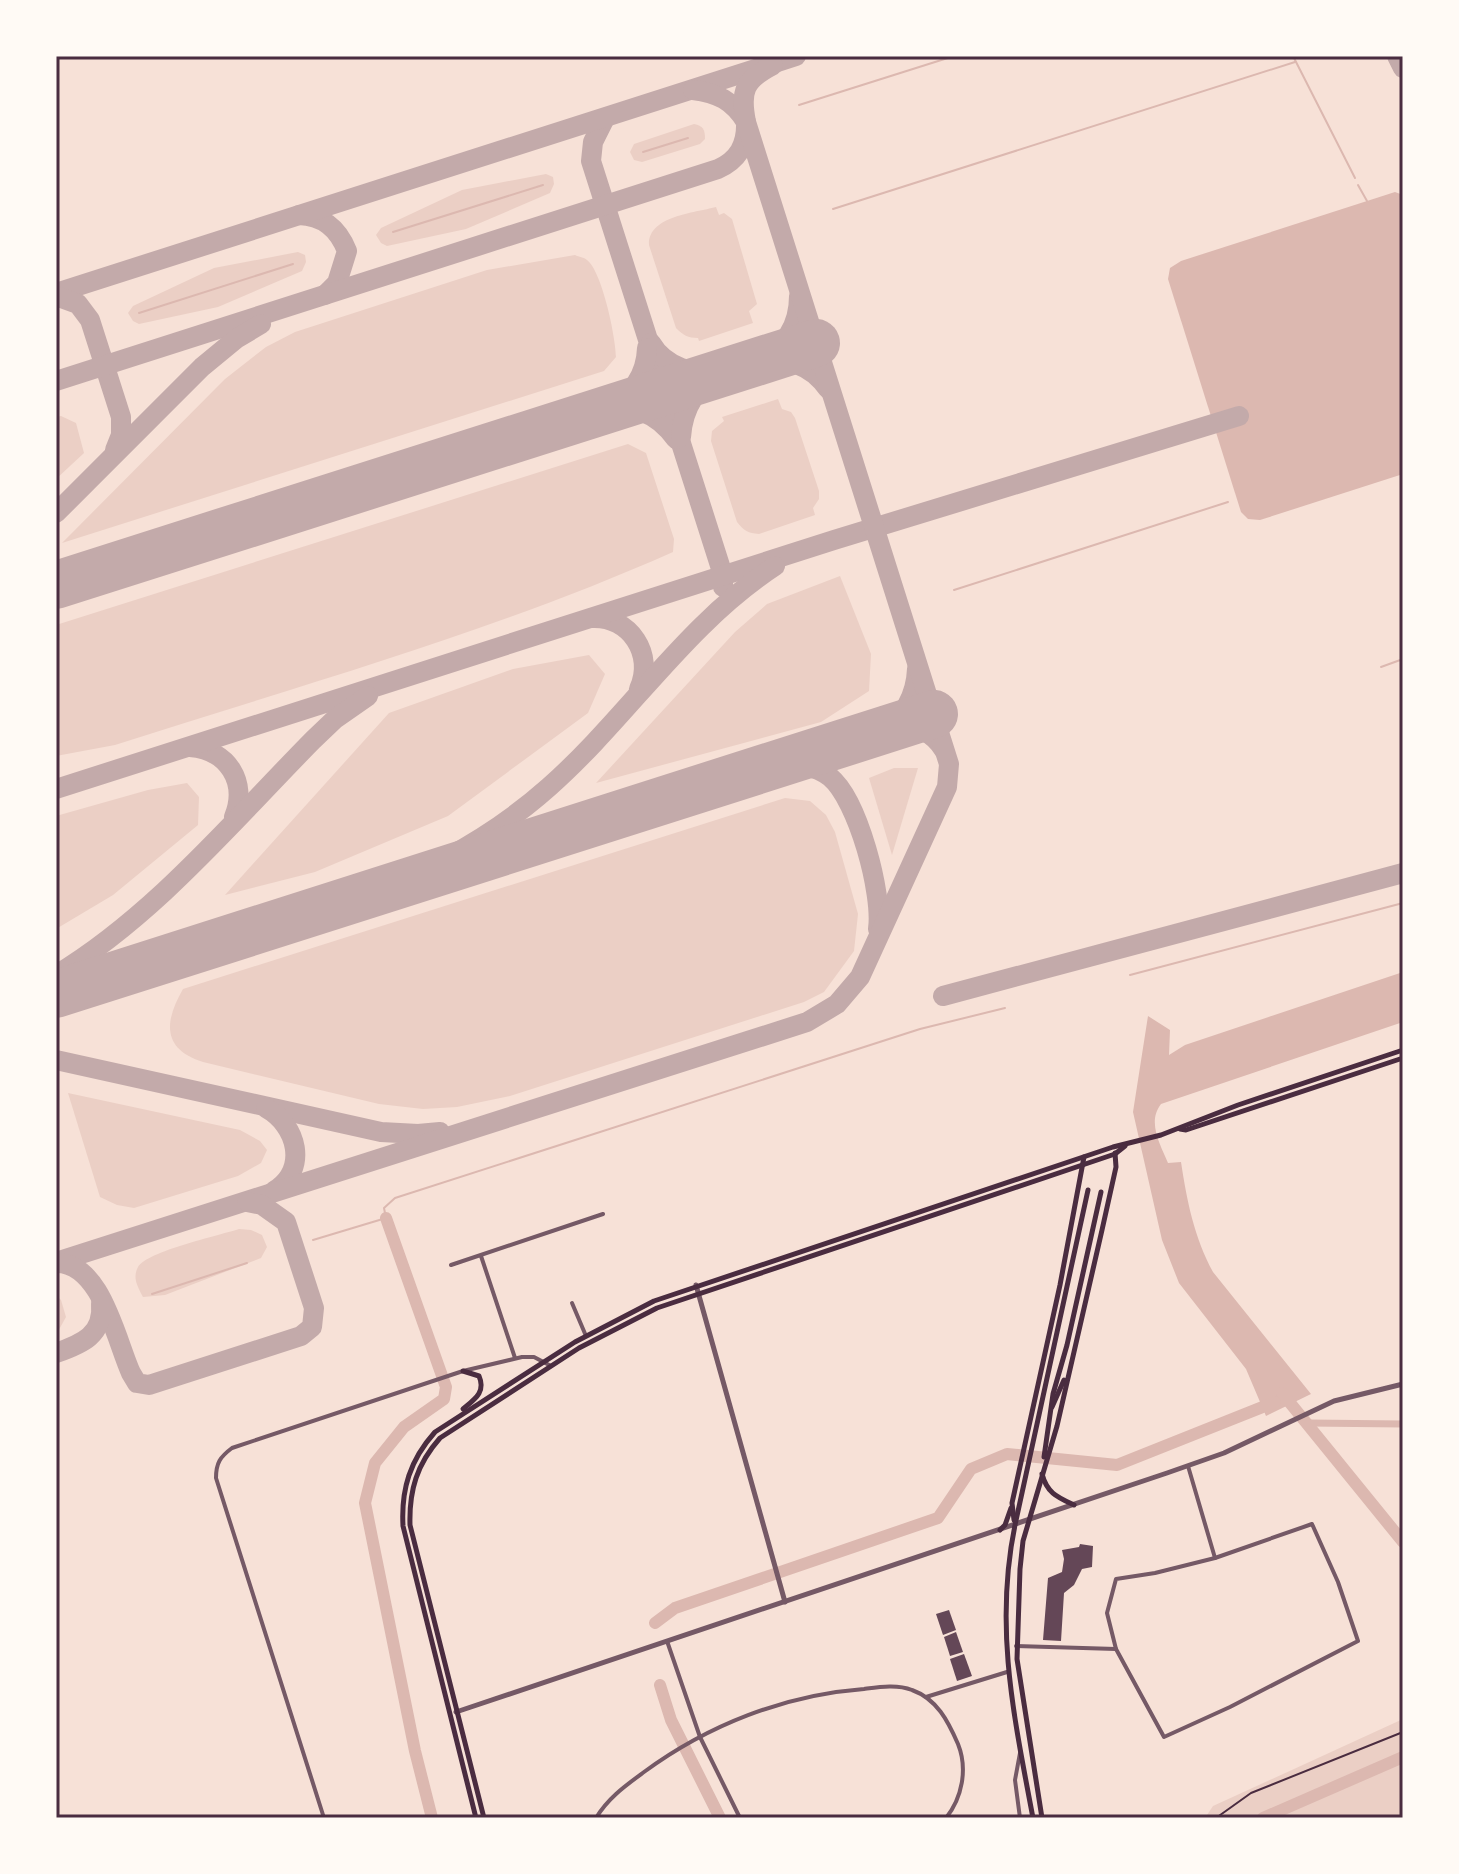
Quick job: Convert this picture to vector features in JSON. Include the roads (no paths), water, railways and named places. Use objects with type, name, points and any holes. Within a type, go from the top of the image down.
[{"type":"main road","points":[[1179,1129],[1182,1125],[1238,1105],[1403,1050]]},
{"type":"main road","points":[[450,1420],[586,1336],[654,1301],[696,1285],[1113,1147],[1179,1129],[1186,1130],[1403,1058]]},
{"type":"main road","points":[[476,1818],[410,1525],[409,1503],[413,1484],[429,1450],[440,1438],[617,1327],[698,1293],[1115,1154],[1125,1146]]},
{"type":"main road","points":[[1074,1505],[1055,1497],[1046,1487],[1041,1472],[1057,1426],[1108,1205],[1116,1167],[1113,1147]]},
{"type":"main road","points":[[1000,1530],[1008,1518],[1012,1503],[1060,1285],[1084,1157]]},
{"type":"main road","points":[[1033,1818],[1007,1672],[1006,1596],[1015,1525],[1088,1190]]},
{"type":"main road","points":[[1042,1818],[1022,1708],[1016,1646],[1020,1569],[1041,1472],[1050,1411],[1101,1192]]},
{"type":"main road","points":[[1050,1411],[1072,1357]]},
{"type":"main road","points":[[463,1371],[479,1376],[481,1391],[423,1446],[405,1482],[402,1503],[408,1552],[484,1818]]},
{"type":"main road","points":[[1012,1503],[1015,1525]]},
{"type":"street","points":[[451,1265],[603,1214]]},
{"type":"street","points":[[481,1256],[515,1358]]},
{"type":"street","points":[[696,1285],[785,1602]]},
{"type":"street","points":[[572,1303],[586,1336]]},
{"type":"street","points":[[324,1818],[216,1478],[216,1465],[222,1455],[232,1448],[463,1371],[515,1358],[534,1357],[551,1366]]},
{"type":"street","points":[[453,1713],[1188,1466],[1224,1453],[1334,1401],[1403,1384]]},
{"type":"street","points":[[1188,1466],[1215,1558]]},
{"type":"street","points":[[1312,1524],[1338,1582],[1358,1641],[1164,1737],[1116,1649],[1107,1613],[1116,1579],[1215,1558],[1275,1534],[1312,1524]]},
{"type":"street","points":[[667,1641],[698,1738],[740,1818]]},
{"type":"street","points":[[1016,1646],[1116,1649]]},
{"type":"street","points":[[926,1697],[1007,1672]]},
{"type":"street","points":[[596,1818],[611,1797],[675,1749],[759,1710],[834,1691],[902,1687],[935,1704],[950,1724],[960,1750],[963,1776],[956,1805],[946,1818]]},
{"type":"street","points":[[1020,1750],[1015,1780],[1020,1818]]},
{"type":"waterway","points":[[799,105],[954,56]]},
{"type":"waterway","points":[[1293,56],[1355,178]]},
{"type":"waterway","points":[[833,209],[1295,62]]},
{"type":"waterway","points":[[643,152],[688,138]]},
{"type":"waterway","points":[[393,232],[543,185]]},
{"type":"waterway","points":[[1358,185],[1367,201]]},
{"type":"waterway","points":[[139,313],[293,264]]},
{"type":"waterway","points":[[954,590],[1228,502]]},
{"type":"waterway","points":[[1381,667],[1403,659]]},
{"type":"waterway","points":[[1130,975],[1403,903]]},
{"type":"waterway","points":[[313,1240],[386,1218],[384,1208],[395,1198],[920,1029],[1005,1008]]},
{"type":"waterway","points":[[386,1218],[446,1387],[444,1399],[404,1427],[375,1463],[365,1503],[415,1751],[432,1818]]},
{"type":"waterway","points":[[152,1294],[247,1263]]},
{"type":"waterway","points":[[1282,1393],[1403,1542]]},
{"type":"waterway","points":[[655,1623],[675,1608],[938,1518],[971,1469],[1007,1454],[1117,1465],[1275,1402]]},
{"type":"waterway","points":[[1308,1423],[1403,1424]]},
{"type":"waterway","points":[[660,1685],[671,1720],[720,1818]]},
{"type":"waterway","points":[[1263,1818],[1403,1757]]}]
